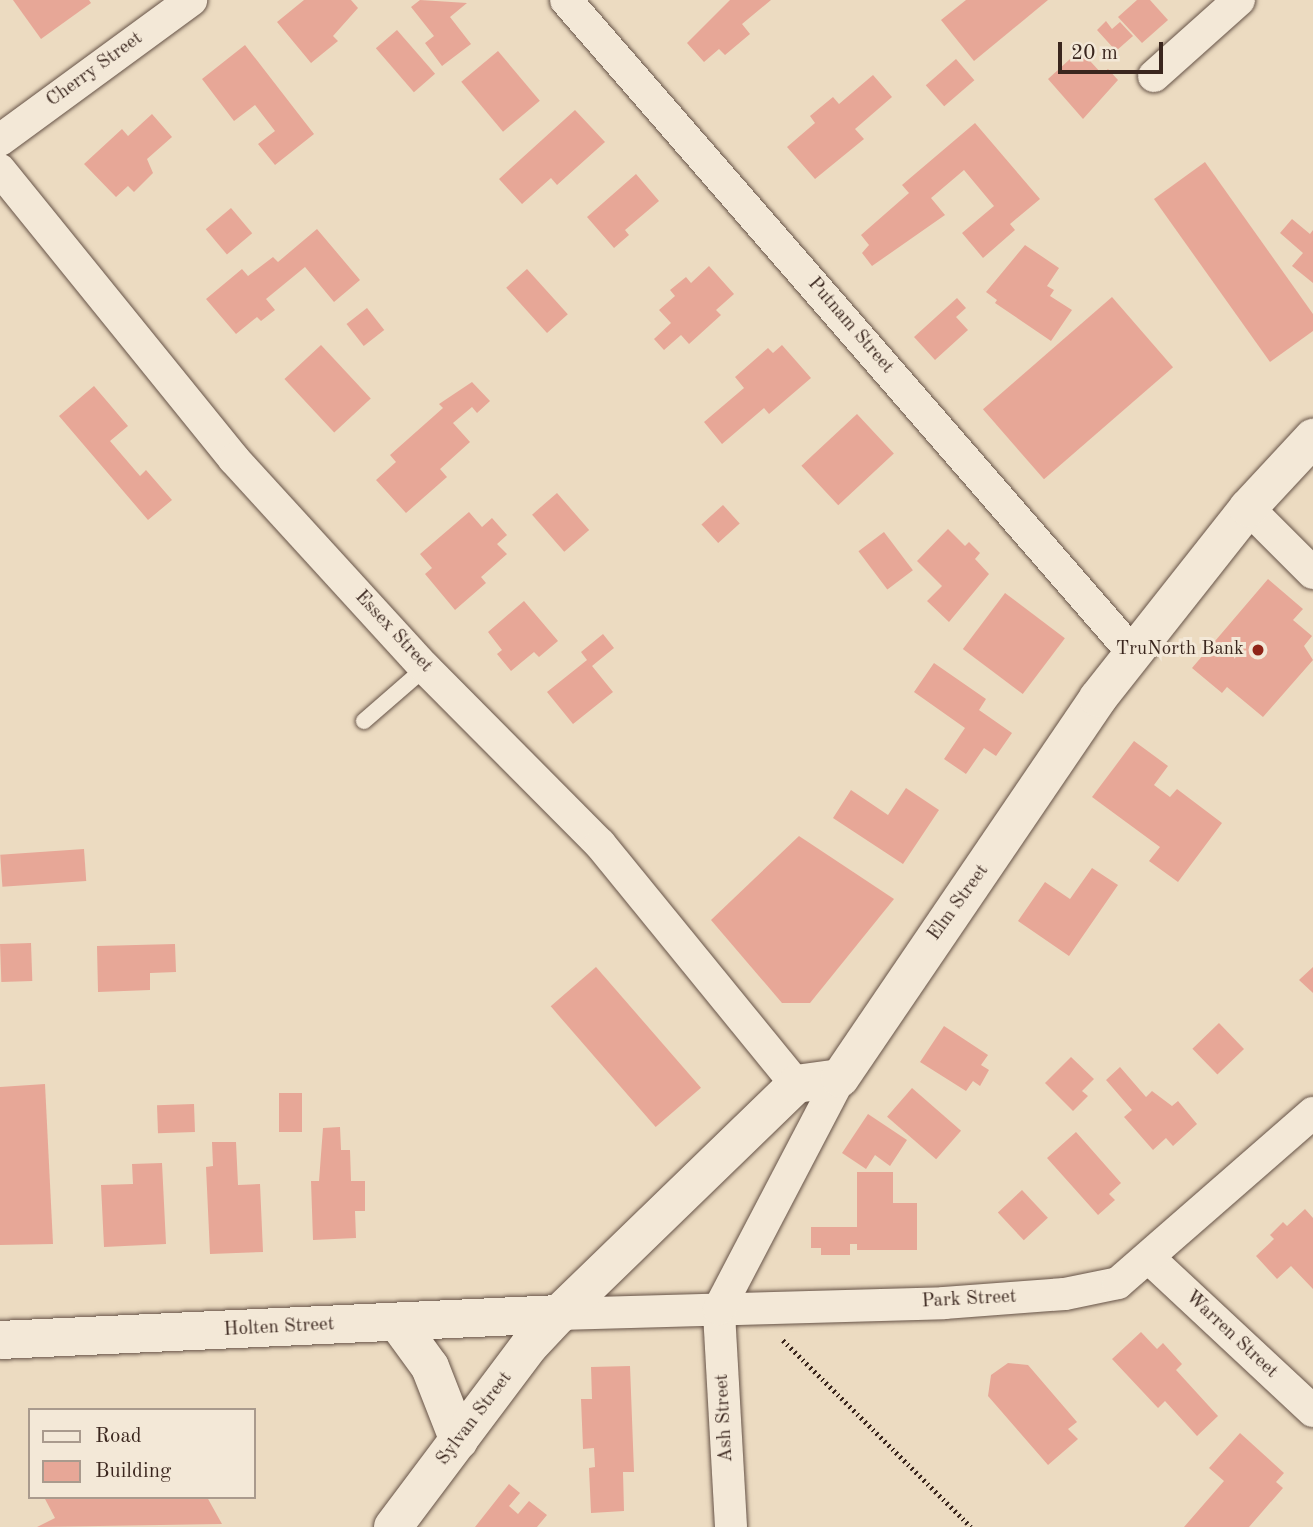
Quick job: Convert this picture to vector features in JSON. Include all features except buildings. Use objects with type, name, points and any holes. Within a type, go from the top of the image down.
[{"type":"main road","name":"Elm Street","points":[[840,1078],[1098,698],[1248,508],[1313,438]]},
{"type":"main road","points":[[559,1314],[796,1084],[840,1078]]},
{"type":"main road","name":"Holten Street","points":[[0,1340],[559,1314]]},
{"type":"main road","name":"Sylvan Street","points":[[393,1527],[529,1346],[559,1314]]},
{"type":"main road","points":[[398,1323],[430,1367],[459,1441]]},
{"type":"street","name":"Cherry Street","points":[[0,140],[191,0]]},
{"type":"street","name":"Putnam Street","points":[[566,0],[1133,653]]},
{"type":"street","points":[[1154,76],[1239,0]]},
{"type":"street","name":"Essex Street","points":[[0,170],[234,459],[425,668],[600,844],[796,1084]]},
{"type":"street","points":[[1248,508],[1313,573]]},
{"type":"street","points":[[719,1309],[840,1078]]},
{"type":"street","name":"Park Street","points":[[559,1314],[1065,1294],[1118,1283],[1150,1259],[1313,1113]]},
{"type":"street","name":"Warren Street","points":[[1150,1259],[1313,1411]]},
{"type":"street","name":"Ash Street","points":[[719,1309],[731,1527]]},
{"type":"lane","points":[[364,721],[425,668]]},
{"type":"path","points":[[778,1335],[971,1527]]},
{"type":"place","name":"TruNorth Bank","points":[[1258,650]]}]
